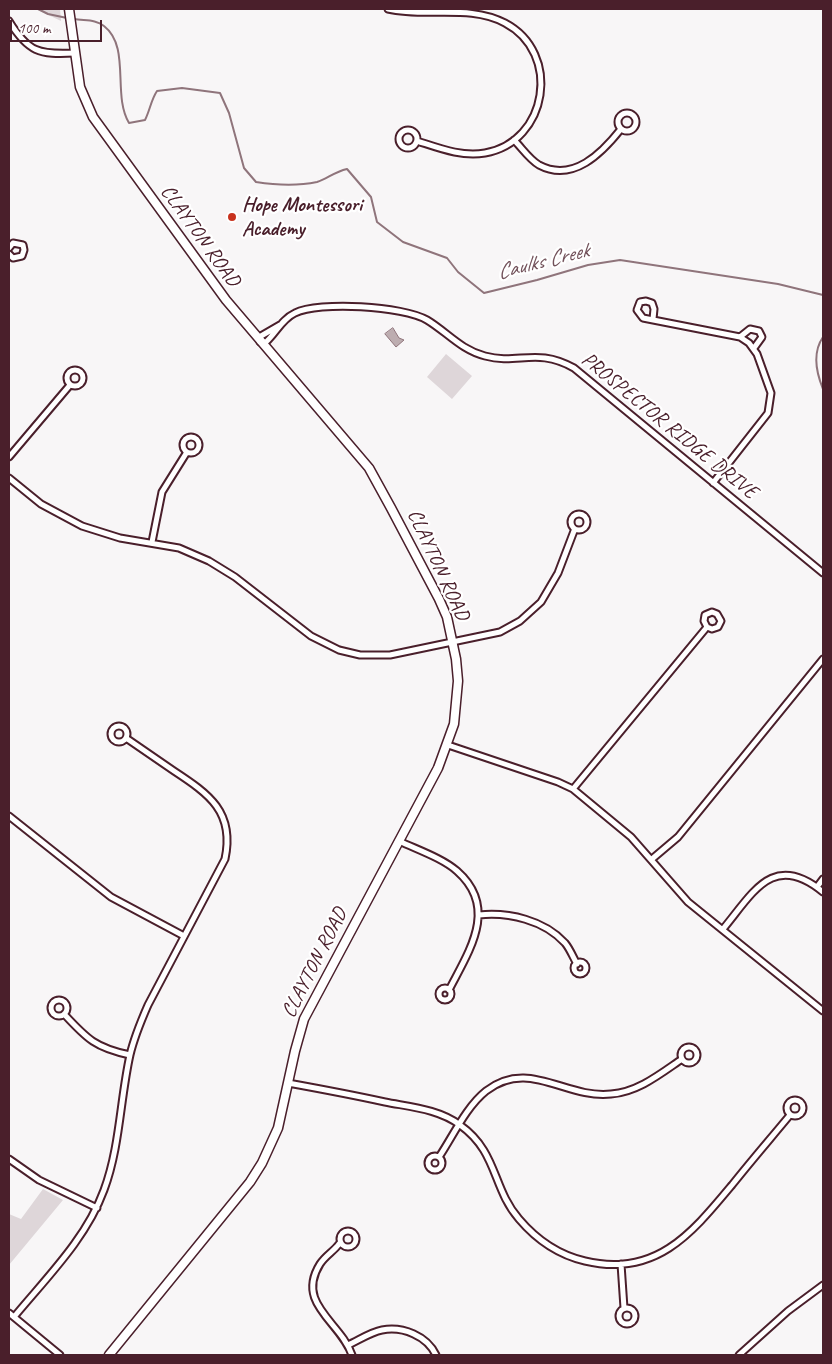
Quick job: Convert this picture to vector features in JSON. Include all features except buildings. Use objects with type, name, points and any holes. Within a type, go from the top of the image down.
[{"type":"main road","name":"CLAYTON ROAD","points":[[69,9],[80,87],[92,117],[226,300],[369,468],[439,599],[453,642],[458,693],[454,724],[448,745],[308,1012],[299,1033],[278,1128],[257,1172],[109,1355]]},
{"type":"street","points":[[388,9],[486,15],[513,27],[523,36],[539,63],[541,93],[532,119],[514,140],[493,151],[474,154],[450,152],[417,141]]},
{"type":"street","points":[[9,21],[21,40],[38,51],[54,54],[74,53]]},
{"type":"street","points":[[514,140],[538,164],[550,168],[569,169],[586,164],[600,154],[621,129]]},
{"type":"street","points":[[9,248],[16,242],[24,248],[22,256],[9,257]]},
{"type":"street","name":"PROSPECTOR RIDGE DRIVE","points":[[260,342],[266,342],[275,334],[280,325],[294,313],[319,306],[375,309],[409,313],[426,320],[459,344],[486,357],[543,356],[565,363],[574,368],[823,573]]},
{"type":"street","points":[[653,320],[740,337],[754,348],[770,385],[772,399],[768,414],[713,483]]},
{"type":"street","points":[[740,337],[750,329],[759,331],[762,338],[754,348]]},
{"type":"street","points":[[9,457],[70,385]]},
{"type":"street","points":[[152,542],[162,492],[187,452]]},
{"type":"street","points":[[9,478],[41,504],[69,521],[110,535],[152,542],[187,551],[216,564],[302,630],[339,650],[360,655],[382,656],[500,632],[528,616],[541,602],[558,573],[574,531]]},
{"type":"street","points":[[573,789],[707,627]]},
{"type":"street","points":[[652,859],[678,837],[823,659]]},
{"type":"street","points":[[14,1317],[77,1241],[97,1208],[110,1172],[130,1056],[148,1005],[225,859],[227,837],[225,822],[218,806],[203,789],[126,738]]},
{"type":"street","points":[[448,745],[558,782],[573,789],[632,837],[688,902],[823,1011]]},
{"type":"street","points":[[9,816],[111,897],[184,936]]},
{"type":"street","points":[[399,840],[456,871],[472,889],[479,915],[475,938],[449,990]]},
{"type":"street","points":[[722,929],[767,879],[781,875],[796,876],[823,892]]},
{"type":"street","points":[[817,887],[823,879]]},
{"type":"street","points":[[479,915],[509,914],[544,928],[566,944],[577,964]]},
{"type":"street","points":[[64,1014],[93,1043],[108,1050],[130,1056]]},
{"type":"street","points":[[439,1157],[484,1093],[508,1080],[523,1077],[536,1078],[581,1093],[611,1094],[636,1088],[682,1059]]},
{"type":"street","points":[[288,1083],[422,1109],[445,1116],[472,1134],[488,1153],[511,1208],[531,1232],[556,1250],[570,1256],[591,1262],[621,1264],[659,1254],[693,1231],[790,1115]]},
{"type":"street","points":[[9,1159],[39,1180],[97,1208]]},
{"type":"street","points":[[340,1244],[321,1262],[313,1280],[313,1286],[319,1309],[348,1345],[352,1355]]},
{"type":"street","points":[[621,1264],[624,1308]]},
{"type":"street","points":[[739,1355],[788,1311],[823,1285]]},
{"type":"street","points":[[9,1313],[60,1355]]},
{"type":"street","points":[[348,1345],[380,1330],[392,1329],[414,1334],[426,1340],[436,1355]]},
{"type":"shaded area","points":[[36,9],[60,9],[61,21]]},
{"type":"shaded area","points":[[393,328],[399,338],[404,340],[396,347],[385,334]]},
{"type":"shaded area","points":[[446,354],[472,376],[452,399],[427,377]]},
{"type":"shaded area","points":[[43,1189],[63,1200],[9,1265],[9,1214],[21,1219]]},
{"type":"waterway","name":"Caulks Creek","points":[[38,9],[48,14],[67,18]]},
{"type":"waterway","name":"Caulks Creek","points":[[74,19],[97,22],[104,26],[112,35],[117,46],[124,112],[129,123],[145,120],[157,91],[182,88],[220,93],[229,113],[244,168],[256,182],[286,185],[310,183],[321,181],[347,169],[371,197],[377,222],[403,242],[447,258],[458,272],[484,293],[588,265],[620,260],[778,284],[823,295]]},
{"type":"waterway","name":"Caulks Creek","points":[[823,337],[816,356],[818,376],[823,389]]},
{"type":"place","name":"Hope Montessori Academy","points":[[232,217]]}]
